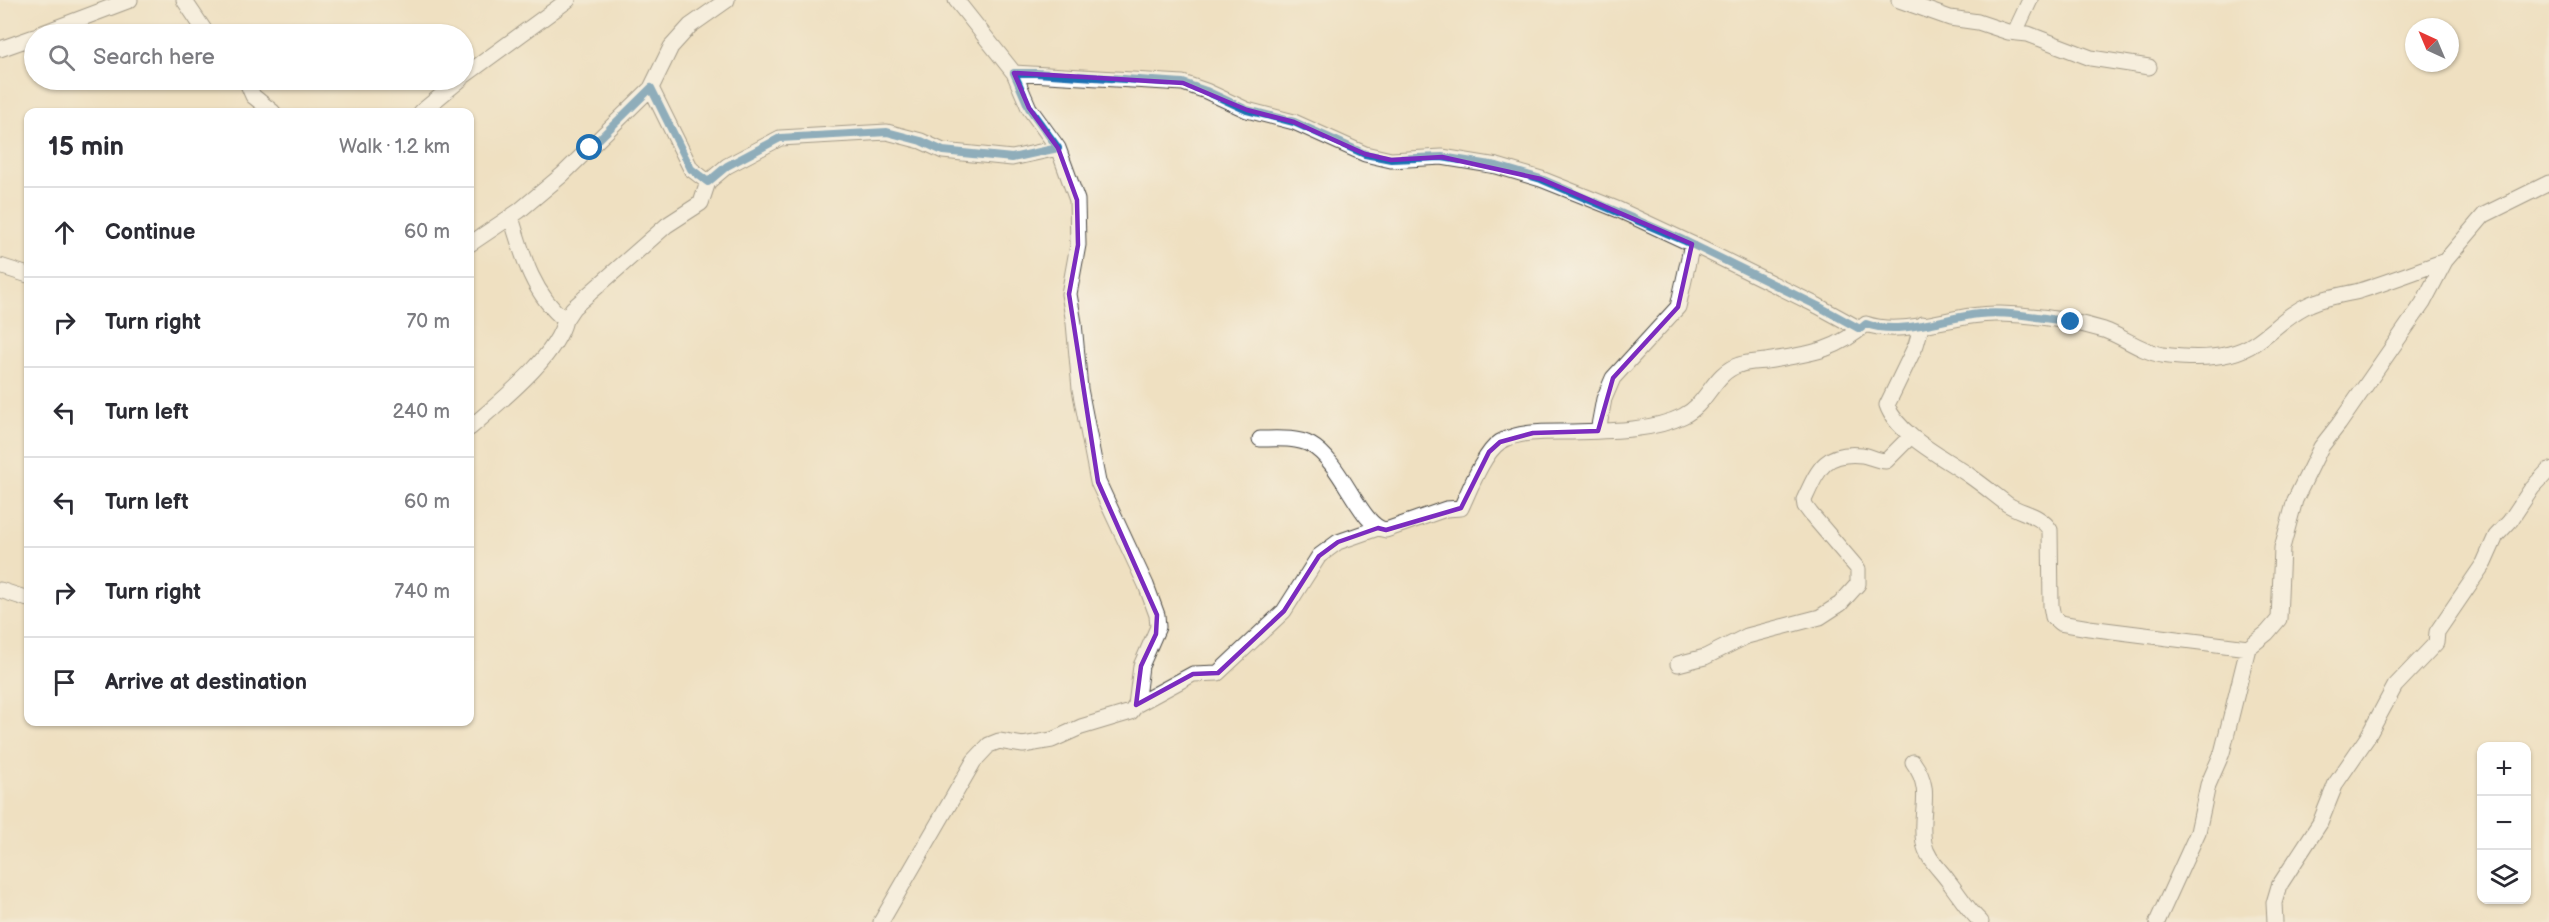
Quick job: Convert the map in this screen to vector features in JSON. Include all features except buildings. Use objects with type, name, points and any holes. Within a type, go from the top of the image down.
[{"type":"street","points":[[66,24],[130,0]]},
{"type":"street","points":[[184,0],[200,24]]},
{"type":"street","points":[[474,69],[568,0]]},
{"type":"street","points":[[474,241],[511,217],[562,175],[651,88],[671,47],[690,26],[727,0]]},
{"type":"street","points":[[956,0],[1014,73],[1029,108],[1058,148],[1077,200],[1078,245],[1069,294],[1080,389],[1098,482],[1134,557],[1156,615],[1158,627],[1141,666],[1136,705]]},
{"type":"street","points":[[1899,0],[1950,18],[1978,22],[2008,32],[2028,34],[2091,58],[2150,67]]},
{"type":"street","points":[[2015,32],[2030,0]]},
{"type":"street","points":[[0,49],[24,41]]},
{"type":"street","points":[[1014,73],[1183,83],[1247,110],[1294,122],[1365,154],[1391,159],[1442,157],[1497,166],[1541,179],[1692,244],[1860,329],[1866,324]]},
{"type":"street","points":[[651,88],[691,169],[708,182]]},
{"type":"street","points":[[250,90],[253,96],[268,108]]},
{"type":"street","points":[[426,108],[447,90]]},
{"type":"street","points":[[474,424],[513,390],[558,341],[565,320],[573,308],[667,225],[701,203],[708,182],[727,166],[780,138],[887,132],[921,141],[943,151],[1012,158],[1058,148]]},
{"type":"street","points":[[2157,922],[2198,832],[2208,785],[2222,753],[2248,648],[2267,633],[2279,619],[2282,548],[2295,500],[2320,447],[2423,303],[2445,261],[2484,215],[2549,183]]},
{"type":"street","points":[[511,217],[527,268],[552,309],[565,320]]},
{"type":"street","points":[[1598,431],[1604,399],[1613,378],[1678,308],[1692,244]]},
{"type":"street","points":[[1866,324],[1882,330],[1980,314],[2010,315],[2071,322],[2106,331],[2139,348],[2162,355],[2235,354],[2255,343],[2282,321],[2311,303],[2359,291],[2445,261]]},
{"type":"street","points":[[0,266],[24,274]]},
{"type":"street","points":[[1260,439],[1287,439],[1310,445],[1333,464],[1350,489],[1358,507],[1378,528],[1386,530],[1446,509],[1461,508],[1489,452],[1500,442],[1533,433],[1598,431],[1664,423],[1685,416],[1703,401],[1723,372],[1739,364],[1832,348],[1851,338],[1866,324]]},
{"type":"street","points":[[1922,324],[1916,345],[1887,405],[1889,412],[1911,436],[2010,506],[2037,517],[2046,524],[2050,530],[2053,617],[2060,622],[2089,628],[2248,648]]},
{"type":"street","points":[[1678,664],[1705,657],[1747,636],[1820,617],[1850,594],[1858,584],[1857,568],[1811,514],[1804,500],[1823,463],[1830,458],[1865,455],[1886,461],[1911,436]]},
{"type":"street","points":[[2275,922],[2274,903],[2279,886],[2320,822],[2336,783],[2367,738],[2395,686],[2436,643],[2437,632],[2484,563],[2496,536],[2511,522],[2532,488],[2549,470]]},
{"type":"street","points":[[881,922],[974,761],[989,745],[999,741],[1023,745],[1052,740],[1081,727],[1126,714],[1136,705],[1193,674],[1218,673],[1284,611],[1319,556],[1338,542],[1378,528]]},
{"type":"street","points":[[0,590],[24,598]]},
{"type":"street","points":[[1913,762],[1922,775],[1925,787],[1924,844],[1933,863],[1965,907],[1981,922]]},
{"type":"highlighted area","points":[[1014,73],[1183,83],[1247,110],[1294,122],[1365,154],[1391,160],[1442,157],[1541,179],[1692,244],[1678,307],[1613,378],[1598,431],[1533,433],[1500,442],[1489,452],[1461,508],[1386,530],[1378,528],[1338,542],[1319,556],[1284,611],[1218,673],[1193,674],[1136,705],[1141,666],[1156,634],[1157,615],[1098,482],[1069,294],[1078,245],[1077,200],[1058,148],[1029,108]]},
{"type":"route","points":[[590,148],[651,88],[691,169],[708,182],[727,166],[757,148],[780,138],[850,136],[887,132],[921,141],[943,151],[1012,158],[1058,148],[1040,120],[1029,108],[1014,73],[1183,83],[1247,110],[1294,122],[1365,154],[1391,159],[1442,157],[1497,166],[1541,179],[1619,210],[1745,269],[1860,329],[1866,324],[1882,330],[1980,314],[2071,322]]}]
